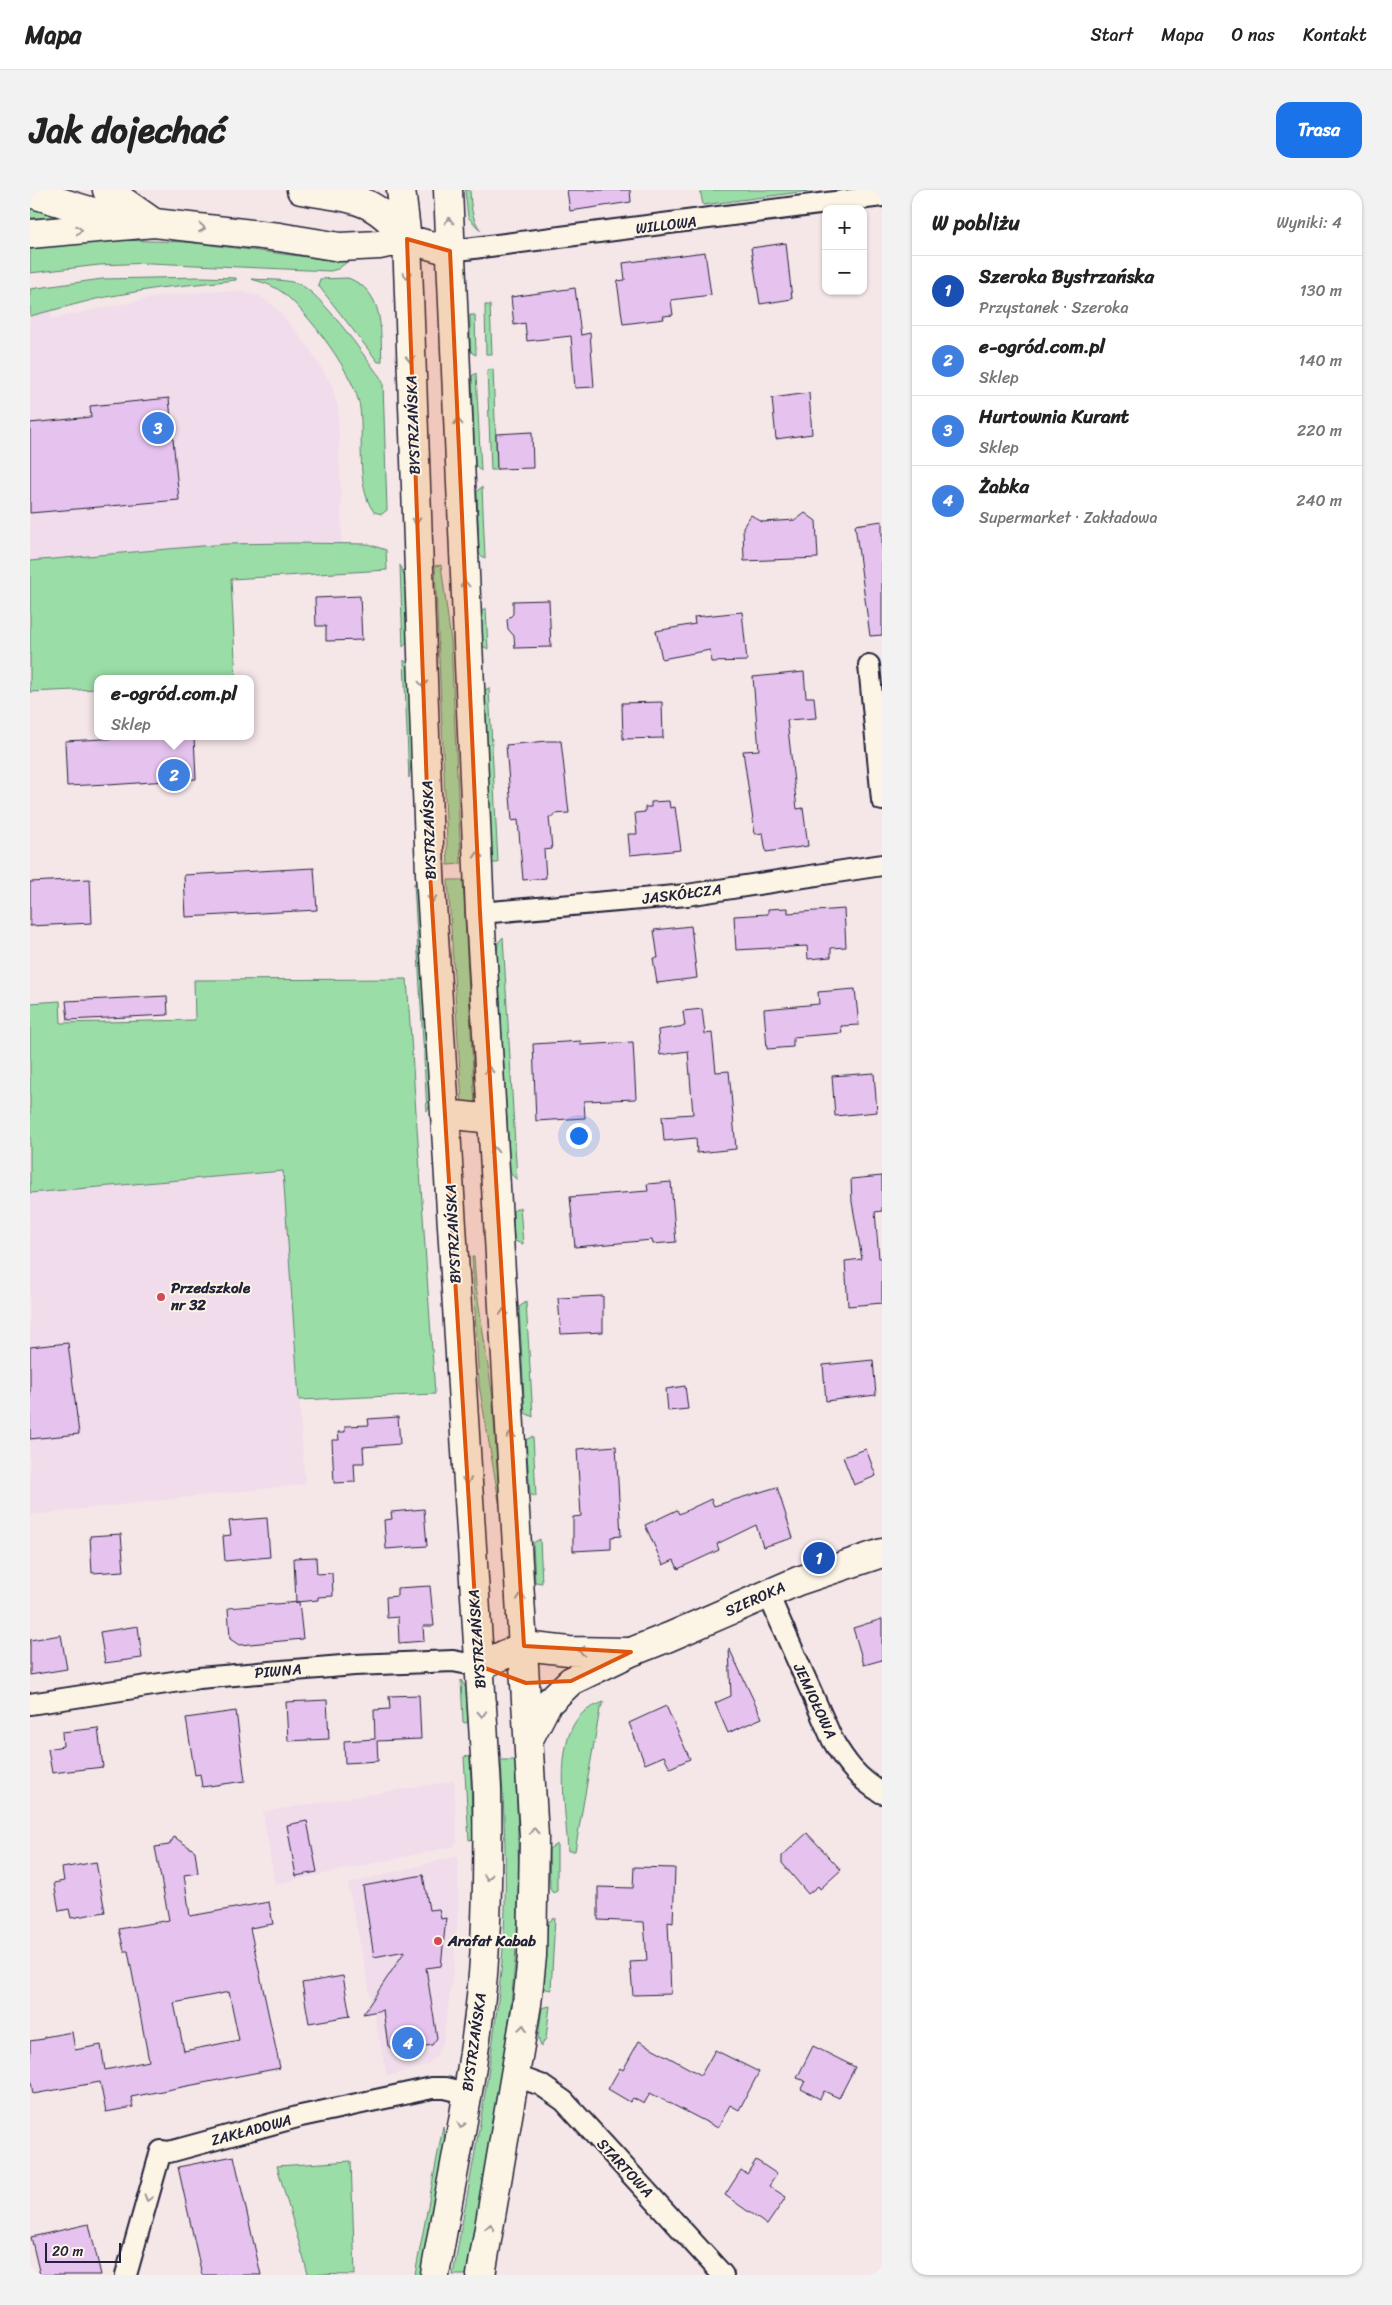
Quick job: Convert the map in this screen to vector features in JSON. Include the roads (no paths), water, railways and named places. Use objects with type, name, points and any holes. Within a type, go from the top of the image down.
[{"type":"main road","points":[[107,190],[154,223]]},
{"type":"main road","points":[[301,190],[363,201],[391,220],[406,239]]},
{"type":"main road","name":"BYSTRZAŃSKA","points":[[401,190],[406,239],[430,873],[487,1788],[487,1922],[482,1987],[435,2275]]},
{"type":"main road","points":[[448,190],[480,913],[534,1837],[532,1947],[527,2004],[481,2275]]},
{"type":"main road","points":[[30,193],[102,214],[154,223],[279,237],[340,247],[379,245],[406,239],[450,251]]},
{"type":"main road","points":[[30,234],[154,223]]},
{"type":"main road","points":[[445,1114],[492,1119]]},
{"type":"main road","name":"SZEROKA","points":[[529,1740],[547,1704],[570,1681],[631,1652],[798,1581],[882,1553]]},
{"type":"main road","points":[[479,1666],[524,1646]]},
{"type":"main road","name":"SZEROKA","points":[[524,1646],[568,1651],[631,1652]]},
{"type":"main road","name":"SZEROKA","points":[[479,1666],[526,1683],[570,1681]]},
{"type":"street","name":"WILLOWA","points":[[450,251],[882,196]]},
{"type":"street","points":[[869,665],[882,800]]},
{"type":"street","name":"JASKÓŁCZA","points":[[480,913],[688,895],[882,865]]},
{"type":"street","name":"JEMIOŁOWA","points":[[768,1594],[832,1739],[844,1761],[857,1776],[882,1793]]},
{"type":"street","name":"PIWNA","points":[[30,1704],[200,1678],[354,1665],[453,1660],[479,1666]]},
{"type":"street","name":"STARTOWA","points":[[516,2076],[540,2085],[564,2101],[722,2275]]},
{"type":"street","name":"ZAKŁADOWA","points":[[126,2275],[161,2151],[169,2152],[301,2116],[432,2088],[444,2088],[466,2093]]},
{"type":"place","name":"Hurtownia Kurant","points":[[158,428]]},
{"type":"place","name":"e-ogród.com.pl","points":[[174,775]]},
{"type":"place","name":"Przedszkole nr 32","points":[[161,1297]]},
{"type":"place","name":"Szeroka Bystrzańska","points":[[819,1558]]},
{"type":"place","name":"Arafat Kabab","points":[[438,1941]]},
{"type":"place","name":"Żabka","points":[[408,2043]]}]
